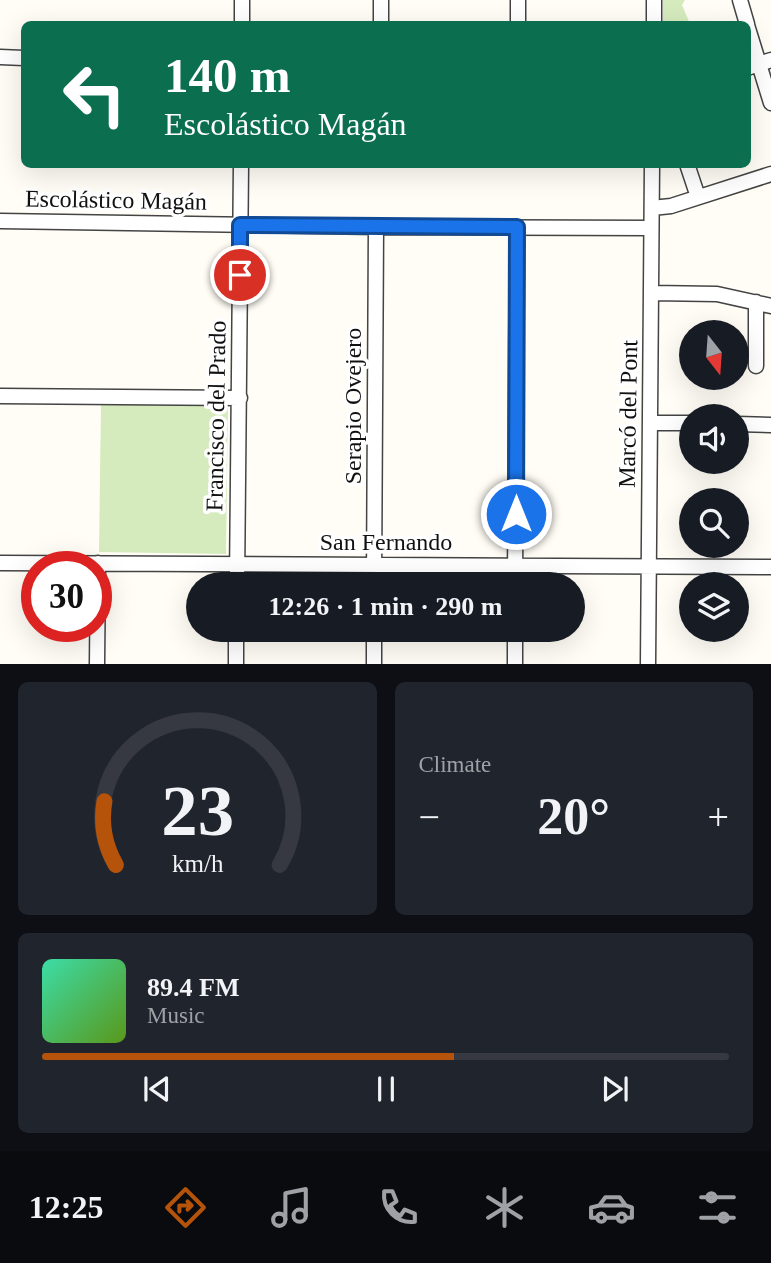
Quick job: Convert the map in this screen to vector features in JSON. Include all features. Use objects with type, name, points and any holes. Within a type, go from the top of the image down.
[{"type":"street","points":[[242,0],[242,21]]},
{"type":"street","points":[[382,0],[382,21]]},
{"type":"street","points":[[518,0],[518,21]]},
{"type":"street","points":[[654,0],[654,21]]},
{"type":"street","points":[[740,0],[746,21]]},
{"type":"street","points":[[751,38],[771,103]]},
{"type":"street","points":[[0,57],[21,58]]},
{"type":"street","name":"Francisco del Prado","points":[[237,572],[241,168]]},
{"type":"street","name":"Marcó del Pont","points":[[648,664],[652,168]]},
{"type":"street","points":[[688,168],[698,197]]},
{"type":"street","points":[[652,208],[671,206],[771,174]]},
{"type":"street","name":"Escolástico Magán","points":[[0,221],[651,228]]},
{"type":"street","name":"Serapio Ovejero","points":[[374,572],[376,227]]},
{"type":"street","points":[[515,572],[517,227]]},
{"type":"street","points":[[652,293],[717,294],[771,306]]},
{"type":"street","points":[[756,302],[757,366]]},
{"type":"street","points":[[0,396],[240,398]]},
{"type":"street","points":[[650,423],[679,424]]},
{"type":"street","points":[[749,425],[771,425]]},
{"type":"street","name":"San Fernando","points":[[0,563],[21,563]]},
{"type":"street","name":"San Fernando","points":[[112,563],[771,567]]},
{"type":"street","points":[[97,642],[97,664]]},
{"type":"street","points":[[236,642],[236,664]]},
{"type":"street","points":[[374,642],[374,664]]},
{"type":"street","points":[[515,642],[515,664]]},
{"type":"green space","points":[[663,0],[685,0],[682,5],[689,21],[663,21]]},
{"type":"green space","points":[[101,404],[228,405],[226,554],[99,551]]},
{"type":"route","points":[[240,275],[240,225],[517,227],[516,514]]}]
